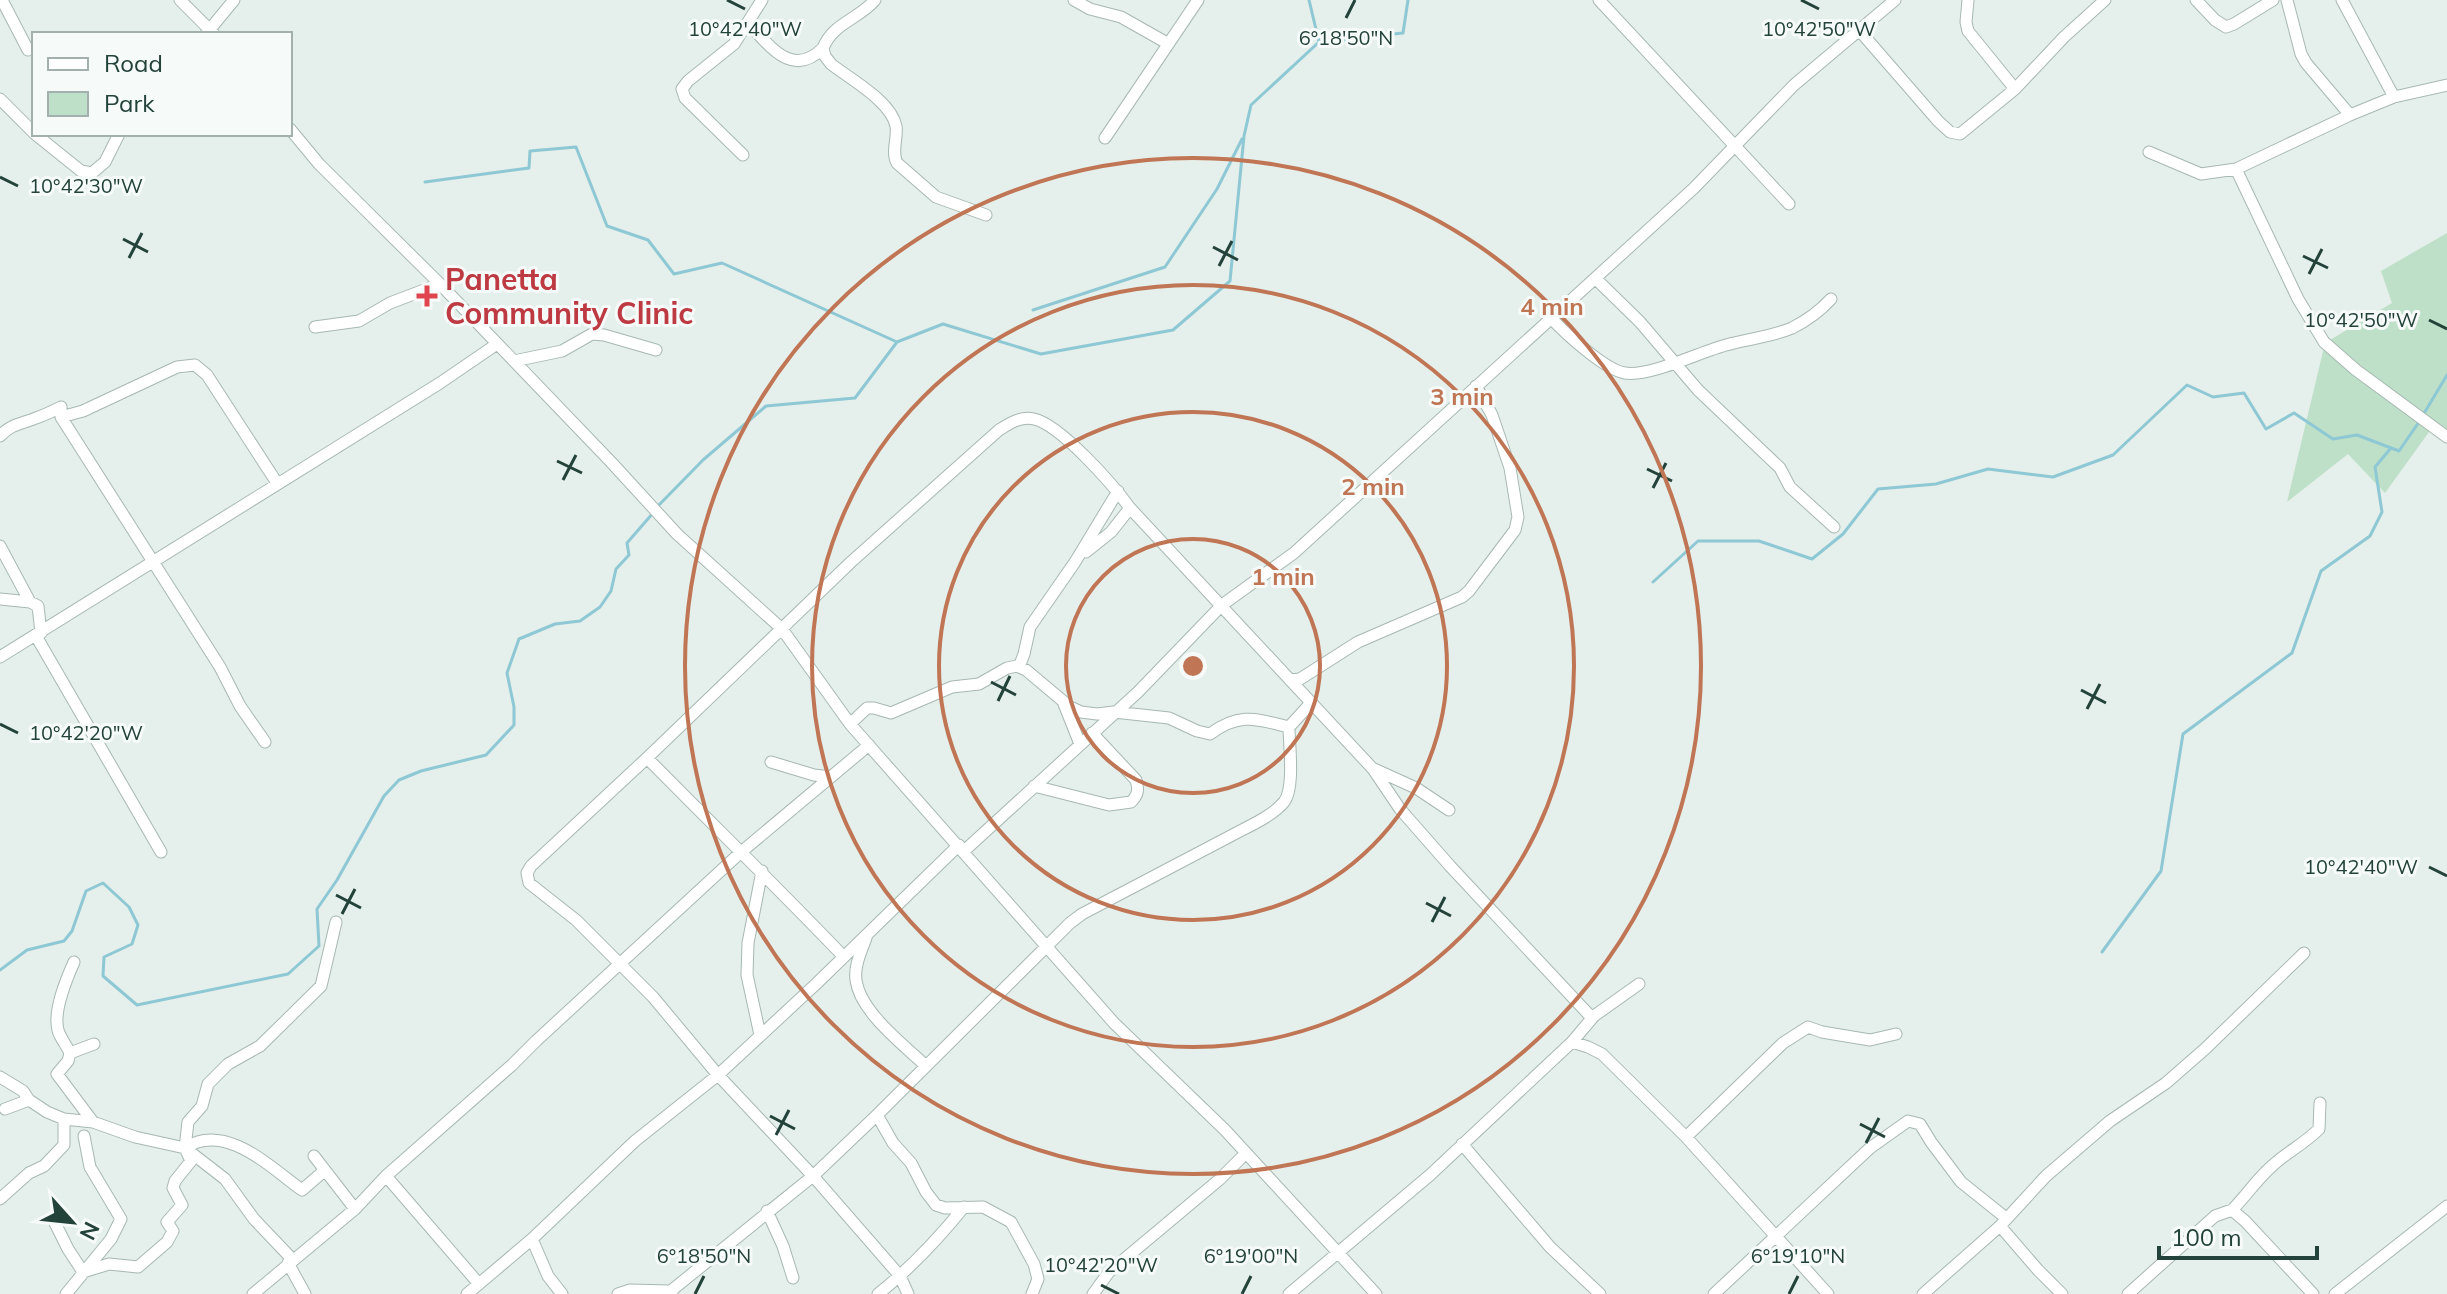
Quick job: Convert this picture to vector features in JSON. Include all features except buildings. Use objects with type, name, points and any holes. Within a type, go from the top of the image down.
[{"type":"street","points":[[2,0],[28,50]]},
{"type":"street","points":[[180,0],[210,32],[234,0]]},
{"type":"street","points":[[743,155],[682,93],[688,81],[734,44],[762,0]]},
{"type":"street","points":[[748,23],[775,51],[791,60],[801,61],[823,48],[837,27],[868,8],[875,0]]},
{"type":"street","points":[[1074,0],[1090,9],[1121,17],[1167,43]]},
{"type":"street","points":[[1105,138],[1198,0]]},
{"type":"street","points":[[1599,0],[1789,204]]},
{"type":"street","points":[[467,1294],[532,1239],[635,1141],[718,1075],[961,848],[1138,692],[1222,605],[1294,553],[1694,188],[1794,85],[1895,0]]},
{"type":"street","points":[[1968,0],[1968,31],[2015,89]]},
{"type":"street","points":[[1859,30],[1938,121],[1955,134],[1969,129],[2015,89],[2064,37],[2105,0]]},
{"type":"street","points":[[2196,0],[2226,27],[2273,0]]},
{"type":"street","points":[[2287,0],[2301,54],[2350,115]]},
{"type":"street","points":[[2342,0],[2394,97]]},
{"type":"street","points":[[823,48],[831,64],[877,99],[893,117],[896,131],[894,158],[897,163],[936,197],[986,215]]},
{"type":"street","points":[[2149,152],[2201,174],[2236,169],[2394,97],[2447,85]]},
{"type":"street","points":[[0,99],[32,131]]},
{"type":"street","points":[[292,131],[319,164],[440,284],[611,462],[645,502],[782,629],[850,724],[1114,1023],[1225,1130],[1376,1294]]},
{"type":"street","points":[[37,136],[81,171],[92,173],[108,157],[118,136]]},
{"type":"street","points":[[2236,169],[2298,299],[2324,342],[2356,370],[2447,437]]},
{"type":"street","points":[[1596,279],[1640,322],[1698,390],[1780,468],[1795,493],[1834,527]]},
{"type":"street","points":[[315,327],[359,321],[390,303],[440,284]]},
{"type":"street","points":[[1551,318],[1582,347],[1619,372],[1637,373],[1729,344],[1783,332],[1814,317],[1831,299]]},
{"type":"street","points":[[514,361],[562,351],[592,334],[656,350]]},
{"type":"street","points":[[0,657],[440,383],[497,344]]},
{"type":"street","points":[[61,417],[83,411],[177,367],[195,365],[207,375],[277,483]]},
{"type":"street","points":[[1290,680],[1300,679],[1358,642],[1462,597],[1515,530],[1518,517],[1510,468],[1492,415],[1476,386]]},
{"type":"street","points":[[0,436],[9,427],[61,407],[61,417],[265,742]]},
{"type":"street","points":[[908,1294],[900,1276],[813,1176],[718,1075],[653,997],[576,920],[529,883],[527,873],[851,562],[999,430],[1012,422],[1031,418],[1049,426],[1076,448],[1118,491],[1130,508],[1373,769],[1400,809],[1592,1018]]},
{"type":"street","points":[[1019,667],[1030,627],[1075,562],[1118,491]]},
{"type":"street","points":[[1075,562],[1111,532],[1130,508]]},
{"type":"street","points":[[0,546],[30,602]]},
{"type":"street","points":[[0,599],[30,602],[38,606],[38,634],[161,852]]},
{"type":"street","points":[[850,724],[867,708],[891,713],[952,687],[979,684],[1003,670],[1019,667],[1073,709],[1084,713],[1114,712],[1169,718],[1210,734],[1220,726],[1247,717],[1289,727]]},
{"type":"street","points":[[1061,699],[1080,744]]},
{"type":"street","points":[[618,1294],[630,1290],[669,1293],[813,1176],[1082,914],[1242,830],[1284,802],[1290,785],[1289,727],[1311,703]]},
{"type":"street","points":[[1034,786],[1109,805],[1131,802],[1137,796],[1136,780],[1092,733]]},
{"type":"street","points":[[253,1294],[355,1209],[386,1176],[512,1065],[740,853],[869,745]]},
{"type":"street","points":[[647,758],[844,957]]},
{"type":"street","points":[[771,762],[831,777]]},
{"type":"street","points":[[1373,769],[1416,788],[1449,810]]},
{"type":"street","points":[[760,1035],[747,975],[748,943],[762,871]]},
{"type":"street","points":[[83,1272],[109,1264],[138,1267],[167,1242],[173,1231],[167,1222],[182,1205],[173,1188],[175,1181],[191,1161],[185,1148],[188,1122],[202,1106],[208,1084],[228,1064],[260,1046],[321,986],[336,922]]},
{"type":"street","points":[[867,934],[857,962],[856,978],[864,1003],[926,1066]]},
{"type":"street","points":[[1923,1294],[2003,1222],[2046,1176],[2110,1121],[2166,1083],[2304,953]]},
{"type":"street","points":[[74,962],[64,983],[58,1030],[70,1053],[68,1061],[57,1074],[93,1122]]},
{"type":"street","points":[[1289,1294],[1339,1254],[1462,1144],[1572,1042],[1592,1018],[1639,984]]},
{"type":"street","points":[[1686,1137],[1783,1043],[1808,1027],[1870,1040],[1896,1034]]},
{"type":"street","points":[[1572,1042],[1602,1054],[1686,1137],[1828,1294]]},
{"type":"street","points":[[70,1053],[94,1044]]},
{"type":"street","points":[[0,1077],[23,1091],[29,1100],[47,1112],[64,1119],[93,1122],[135,1137],[185,1148],[225,1179],[290,1261],[305,1294]]},
{"type":"street","points":[[5,1109],[29,1100]]},
{"type":"street","points":[[2128,1294],[2215,1216],[2232,1210],[2268,1169],[2306,1142],[2319,1129],[2320,1103]]},
{"type":"street","points":[[877,1115],[936,1205],[945,1208],[978,1206],[991,1209],[1011,1222],[1034,1264],[1038,1279],[1032,1294]]},
{"type":"street","points":[[64,1119],[65,1142]]},
{"type":"street","points":[[1714,1294],[1870,1148],[1908,1121],[1920,1124],[1961,1182],[2003,1222],[2038,1270],[2062,1294]]},
{"type":"street","points":[[0,1199],[29,1173],[44,1166],[65,1142],[111,1128]]},
{"type":"street","points":[[66,1294],[111,1239],[121,1219],[90,1167],[84,1136]]},
{"type":"street","points":[[185,1148],[195,1141],[231,1142],[302,1190],[324,1171]]},
{"type":"street","points":[[1462,1144],[1550,1247],[1600,1294]]},
{"type":"street","points":[[1093,1294],[1118,1264],[1220,1179],[1246,1153]]},
{"type":"street","points":[[314,1156],[355,1209]]},
{"type":"street","points":[[386,1176],[479,1284]]},
{"type":"street","points":[[2335,1294],[2447,1206]]},
{"type":"street","points":[[878,1294],[941,1236],[964,1207]]},
{"type":"street","points":[[2232,1210],[2313,1294]]},
{"type":"street","points":[[767,1211],[793,1278]]},
{"type":"street","points":[[55,1223],[83,1272]]},
{"type":"street","points":[[532,1239],[548,1276],[562,1294]]},
{"type":"street","points":[[2347,1294],[2353,1278]]},
{"type":"green space","points":[[2447,233],[2447,433],[2434,425],[2385,493],[2348,454],[2287,502],[2325,343],[2392,303],[2381,271]]},
{"type":"waterway","points":[[1309,0],[1319,42]]},
{"type":"waterway","points":[[425,182],[529,168],[530,151],[576,147],[607,226],[648,240],[674,274],[722,263],[897,342],[943,324],[1041,354],[1173,330],[1230,281],[1244,136],[1251,105],[1319,42],[1403,33],[1408,0]]},
{"type":"waterway","points":[[1033,310],[1165,267],[1217,189],[1242,139]]},
{"type":"waterway","points":[[657,507],[703,460],[766,406],[855,398],[897,342]]},
{"type":"waterway","points":[[2423,415],[2447,375]]},
{"type":"waterway","points":[[1653,582],[1698,541],[1759,541],[1812,559],[1843,534],[1878,489],[1936,484],[1988,469],[2053,477],[2113,455],[2187,385],[2213,397],[2244,393],[2266,429],[2294,413],[2333,439],[2357,435],[2399,451],[2419,422]]},
{"type":"waterway","points":[[2102,952],[2161,871],[2183,734],[2292,653],[2321,571],[2370,536],[2382,512],[2375,467],[2391,448]]},
{"type":"waterway","points":[[0,970],[27,950],[64,941],[72,931],[86,891],[103,883],[129,907],[138,925],[132,944],[104,957],[103,976],[137,1005],[288,974],[319,946],[317,909],[337,880],[384,796],[399,780],[421,771],[486,755],[514,725],[514,707],[507,673],[519,639],[555,624],[580,621],[600,607],[611,591],[616,569],[629,555],[627,543],[653,513]]},
{"type":"place","name":"Panetta Community Clinic","points":[[427,296]]}]
